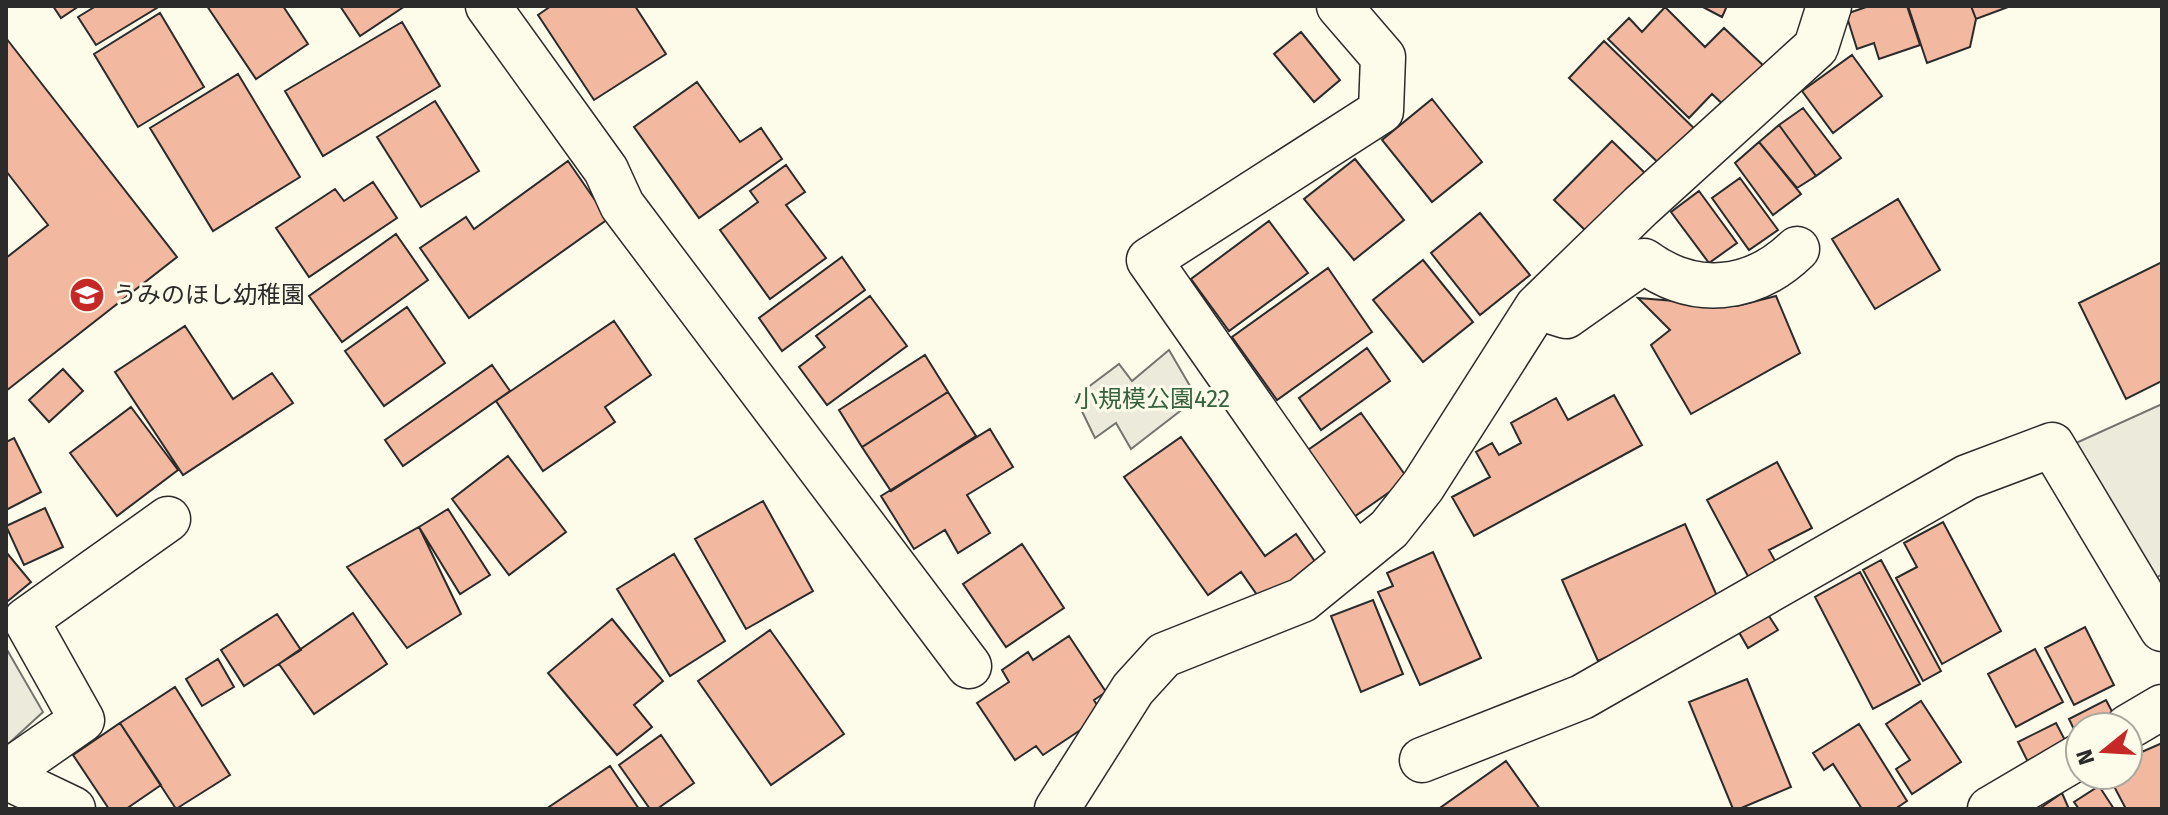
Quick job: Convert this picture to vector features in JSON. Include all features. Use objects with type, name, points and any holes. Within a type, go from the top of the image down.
[{"type":"street","points":[[488,6],[606,170],[622,205],[969,666]]},
{"type":"street","points":[[1339,6],[1383,57],[1381,111],[1149,260],[1355,555]]},
{"type":"street","points":[[1057,809],[1133,689],[1164,655],[1302,600],[1389,529],[1423,486],[1537,307],[1641,206],[1816,47],[1829,6]]},
{"type":"street","points":[[1537,307],[1566,316],[1644,261],[1662,275],[1686,282],[1738,284],[1762,276],[1797,249]]},
{"type":"street","points":[[1422,760],[1582,697],[1967,477],[2052,445],[2162,629]]},
{"type":"street","points":[[73,809],[6,775],[82,720],[26,620],[168,519]]},
{"type":"street","points":[[2144,718],[2162,707]]},
{"type":"street","points":[[1990,809],[2064,765]]},
{"type":"green space","name":"小規模公園422","points":[[1169,350],[1197,398],[1131,449],[1116,423],[1095,438],[1075,397],[1119,364],[1132,381]]},
{"type":"green space","points":[[6,648],[43,712],[6,746]]},
{"type":"shaded area","points":[[2162,404],[2162,574],[2150,582],[2065,448]]},
{"type":"building","points":[[53,6],[79,6],[61,18]]},
{"type":"building","points":[[96,6],[160,6],[96,45],[78,17]]},
{"type":"building","points":[[207,6],[283,6],[308,44],[256,79]]},
{"type":"building","points":[[340,6],[405,6],[360,36]]},
{"type":"building","points":[[551,6],[635,6],[666,54],[594,100],[538,15]]},
{"type":"building","points":[[1701,6],[1727,6],[1722,17]]},
{"type":"building","points":[[1869,6],[1907,6],[1920,45],[1879,59],[1874,43],[1857,49],[1846,14]]},
{"type":"building","points":[[1908,6],[1971,6],[1976,19],[1970,47],[1927,63]]},
{"type":"building","points":[[1971,6],[2008,6],[2008,7],[1976,19]]},
{"type":"building","points":[[1665,7],[1705,47],[1724,28],[1767,69],[1728,109],[1712,94],[1689,118],[1608,39],[1629,18],[1642,32]]},
{"type":"building","points":[[160,13],[204,87],[138,127],[94,54]]},
{"type":"building","points":[[402,22],[440,86],[323,156],[285,91]]},
{"type":"building","points":[[1301,32],[1340,80],[1314,102],[1274,54]]},
{"type":"building","points":[[6,38],[177,257],[6,391],[6,258],[48,225],[6,171]]},
{"type":"building","points":[[1604,41],[1700,134],[1666,170],[1569,78]]},
{"type":"building","points":[[1852,55],[1882,96],[1833,133],[1802,91]]},
{"type":"building","points":[[238,74],[300,177],[213,231],[150,128]]},
{"type":"building","points":[[697,82],[740,142],[761,128],[782,159],[699,218],[634,127]]},
{"type":"building","points":[[1432,99],[1482,162],[1432,202],[1382,140]]},
{"type":"building","points":[[435,101],[479,171],[421,207],[377,137]]},
{"type":"building","points":[[1803,108],[1841,158],[1816,176],[1779,125]]},
{"type":"building","points":[[1779,125],[1816,176],[1797,188],[1759,142]]},
{"type":"building","points":[[1612,141],[1645,173],[1588,233],[1554,200]]},
{"type":"building","points":[[1759,142],[1801,194],[1773,215],[1735,163]]},
{"type":"building","points":[[1355,159],[1404,220],[1354,260],[1304,199]]},
{"type":"building","points":[[568,161],[608,219],[469,318],[420,248],[466,217],[474,229]]},
{"type":"building","points":[[786,165],[805,192],[786,205],[826,258],[770,299],[720,230],[758,202],[750,191]]},
{"type":"building","points":[[1740,178],[1778,230],[1749,250],[1712,198]]},
{"type":"building","points":[[373,182],[397,218],[309,277],[276,228],[335,189],[344,201]]},
{"type":"building","points":[[1699,191],[1737,243],[1709,263],[1671,212]]},
{"type":"building","points":[[1898,199],[1940,270],[1875,309],[1832,239]]},
{"type":"building","points":[[1480,213],[1530,275],[1480,315],[1431,253]]},
{"type":"building","points":[[1269,221],[1308,273],[1229,331],[1191,279]]},
{"type":"building","points":[[396,234],[428,280],[342,342],[309,296]]},
{"type":"building","points":[[842,257],[865,290],[782,351],[759,318]]},
{"type":"building","points":[[1423,260],[1473,322],[1423,362],[1373,300]]},
{"type":"building","points":[[2162,262],[2162,381],[2126,399],[2079,303]]},
{"type":"building","points":[[1328,268],[1372,332],[1277,400],[1232,337]]},
{"type":"building","points":[[870,296],[907,346],[827,405],[799,367],[825,347],[816,336]]},
{"type":"building","points":[[1776,296],[1800,353],[1691,414],[1651,345],[1670,330],[1638,298],[1737,306]]},
{"type":"building","points":[[407,307],[445,363],[384,406],[345,351]]},
{"type":"building","points":[[614,321],[651,375],[605,407],[615,422],[543,471],[496,401]]},
{"type":"building","points":[[185,326],[233,399],[272,373],[293,403],[183,475],[115,372]]},
{"type":"building","points":[[1367,348],[1390,381],[1321,430],[1299,398]]},
{"type":"building","points":[[925,355],[948,392],[862,447],[839,410]]},
{"type":"building","points":[[492,365],[510,391],[403,466],[385,440]]},
{"type":"building","points":[[63,369],[83,391],[49,422],[29,400]]},
{"type":"building","points":[[948,392],[976,436],[891,491],[862,447]]},
{"type":"building","points":[[1614,395],[1642,445],[1474,536],[1452,497],[1490,477],[1476,452],[1492,443],[1499,455],[1521,443],[1511,423],[1556,398],[1568,420]]},
{"type":"building","points":[[131,407],[178,470],[117,516],[70,453]]},
{"type":"building","points":[[1361,413],[1408,479],[1351,519],[1305,452]]},
{"type":"building","points":[[990,429],[1013,467],[967,495],[990,533],[958,553],[945,530],[914,549],[881,496]]},
{"type":"building","points":[[1181,437],[1265,556],[1296,534],[1316,563],[1262,602],[1241,572],[1208,595],[1124,477]]},
{"type":"building","points":[[14,438],[41,492],[6,510],[6,442]]},
{"type":"building","points":[[508,456],[566,532],[509,575],[452,499]]},
{"type":"building","points":[[1777,462],[1812,528],[1769,550],[1778,566],[1750,580],[1707,500]]},
{"type":"building","points":[[763,501],[813,591],[746,629],[695,539]]},
{"type":"building","points":[[45,508],[63,547],[24,565],[6,526]]},
{"type":"building","points":[[448,509],[490,575],[460,594],[419,527]]},
{"type":"building","points":[[1943,522],[2001,631],[1942,664],[1896,578],[1917,567],[1904,543]]},
{"type":"building","points":[[1685,524],[1721,605],[1598,661],[1562,580]]},
{"type":"building","points":[[419,527],[461,614],[407,648],[347,567]]},
{"type":"building","points":[[1022,544],[1064,608],[1006,647],[963,584]]},
{"type":"building","points":[[6,552],[31,582],[8,601],[6,599]]},
{"type":"building","points":[[1433,552],[1481,658],[1420,685],[1378,592],[1393,586],[1387,573]]},
{"type":"building","points":[[674,554],[725,641],[670,676],[617,589]]},
{"type":"building","points":[[1881,560],[1941,671],[1923,681],[1863,570]]},
{"type":"building","points":[[1860,572],[1920,684],[1873,709],[1815,597]]},
{"type":"building","points":[[1373,600],[1403,674],[1361,692],[1331,616]]},
{"type":"building","points":[[1765,610],[1778,630],[1748,648],[1736,627]]},
{"type":"building","points":[[353,613],[387,664],[314,714],[279,664]]},
{"type":"building","points":[[277,614],[301,650],[244,686],[221,650]]},
{"type":"building","points":[[612,619],[663,681],[634,705],[652,727],[617,755],[548,673]]},
{"type":"building","points":[[2085,627],[2114,685],[2074,705],[2045,648]]},
{"type":"building","points":[[770,630],[844,734],[771,785],[698,681]]},
{"type":"building","points":[[1069,636],[1106,692],[1094,700],[1103,715],[1043,755],[1036,746],[1015,760],[977,703],[1009,682],[1002,670],[1028,652],[1033,660]]},
{"type":"building","points":[[2035,649],[2063,702],[2016,727],[1988,674]]},
{"type":"building","points":[[218,659],[234,687],[202,706],[186,679]]},
{"type":"building","points":[[1747,679],[1791,787],[1733,809],[1689,702]]},
{"type":"building","points":[[175,687],[230,775],[176,809],[120,723]]},
{"type":"building","points":[[2106,700],[2112,711],[2085,711]]},
{"type":"building","points":[[1921,701],[1961,762],[1912,794],[1896,769],[1910,760],[1886,724]]},
{"type":"building","points":[[120,723],[161,785],[126,809],[109,809],[73,755]]},
{"type":"building","points":[[2056,723],[2064,738],[2064,748],[2030,766],[2018,742]]},
{"type":"building","points":[[1859,724],[1907,801],[1895,809],[1862,809],[1833,764],[1824,770],[1813,753]]},
{"type":"building","points":[[661,735],[694,783],[657,809],[650,809],[619,765]]},
{"type":"building","points":[[2162,743],[2162,809],[2126,809],[2116,791],[2144,791],[2144,751]]},
{"type":"building","points":[[1506,761],[1540,809],[1440,808]]},
{"type":"building","points":[[610,766],[639,809],[546,809]]},
{"type":"building","points":[[2091,791],[2102,791],[2114,809],[2079,809],[2074,802]]},
{"type":"building","points":[[2062,793],[2069,809],[2039,809]]},
{"type":"place","name":"うみのほし幼稚園","points":[[87,295]]}]
